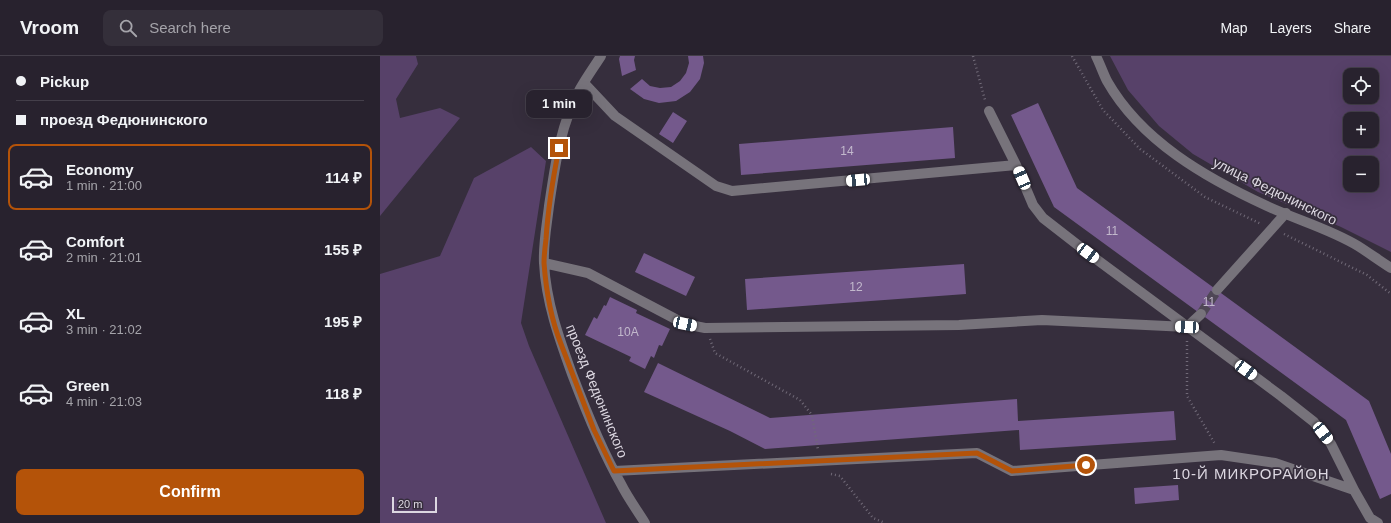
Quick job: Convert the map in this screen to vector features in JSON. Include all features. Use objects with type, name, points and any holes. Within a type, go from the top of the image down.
[{"type":"street","name":"проезд Федюнинского","points":[[601,56],[584,83],[571,108],[561,135],[547,224],[544,262],[548,297],[556,331],[594,430],[614,471],[645,523]]},
{"type":"street","name":"улица Федюнинского","points":[[1096,56],[1107,81],[1126,108],[1155,138],[1182,160],[1222,183],[1268,206],[1357,246],[1391,268]]},
{"type":"street","points":[[584,83],[615,116],[716,186],[732,192],[1016,165]]},
{"type":"street","points":[[990,112],[1016,165],[1033,205],[1043,218],[1314,422],[1331,444],[1370,518],[1378,523]]},
{"type":"street","points":[[1217,290],[1286,213]]},
{"type":"street","points":[[544,262],[588,273],[685,324],[705,328],[959,325],[1042,320],[1187,327],[1201,314]]},
{"type":"street","points":[[614,471],[820,462],[977,453],[1012,471],[1221,455],[1274,463],[1354,490]]},
{"type":"path","points":[[972,56],[986,102]]},
{"type":"path","points":[[1187,327],[1187,396],[1221,455]]},
{"type":"path","points":[[705,328],[715,354],[800,400],[812,415],[821,470],[840,476],[873,518],[885,523]]},
{"type":"shaded area","points":[[380,56],[416,56],[418,64],[396,99],[400,118],[440,108],[460,118],[380,216]]},
{"type":"shaded area","points":[[1110,56],[1391,56],[1391,252],[1341,227],[1258,192],[1193,154],[1159,126],[1128,90]]},
{"type":"shaded area","points":[[531,147],[546,161],[521,323],[529,346],[606,523],[380,523],[380,274],[440,256],[474,178]]},
{"type":"building","points":[[620,56],[635,56],[634,60],[636,70],[622,76],[619,59]]},
{"type":"building","points":[[688,56],[703,56],[704,63],[700,79],[690,92],[676,101],[659,103],[644,99],[630,89],[642,79],[650,86],[660,88],[671,87],[680,81],[686,73],[689,63]]},
{"type":"building","points":[[1038,103],[1077,188],[1369,401],[1391,454],[1391,494],[1380,499],[1346,420],[1054,207],[1011,115]]},
{"type":"building","points":[[673,112],[687,121],[673,143],[659,134]]},
{"type":"building","points":[[953,127],[955,158],[741,175],[739,144]]},
{"type":"building","points":[[644,253],[695,277],[686,296],[635,272]]},
{"type":"building","points":[[964,264],[966,294],[747,310],[745,279]]},
{"type":"building","points":[[610,297],[637,310],[636,313],[670,329],[662,346],[659,345],[654,358],[651,356],[645,369],[629,361],[631,357],[585,335],[594,317],[597,319]]},
{"type":"building","points":[[658,363],[770,418],[1017,399],[1018,421],[1174,411],[1176,440],[1020,450],[1019,430],[765,449],[730,431],[644,392]]},
{"type":"building","points":[[1178,485],[1179,500],[1135,504],[1134,488]]},
{"type":"tunnel","points":[[1201,314],[1217,290]]},
{"type":"district","name":"10-Й МИКРОРАЙОН","points":[[1251,473]]},
{"type":"route","points":[[559,148],[547,224],[544,262],[548,297],[556,331],[594,430],[614,471],[820,462],[977,453],[1012,471],[1086,465]]}]
